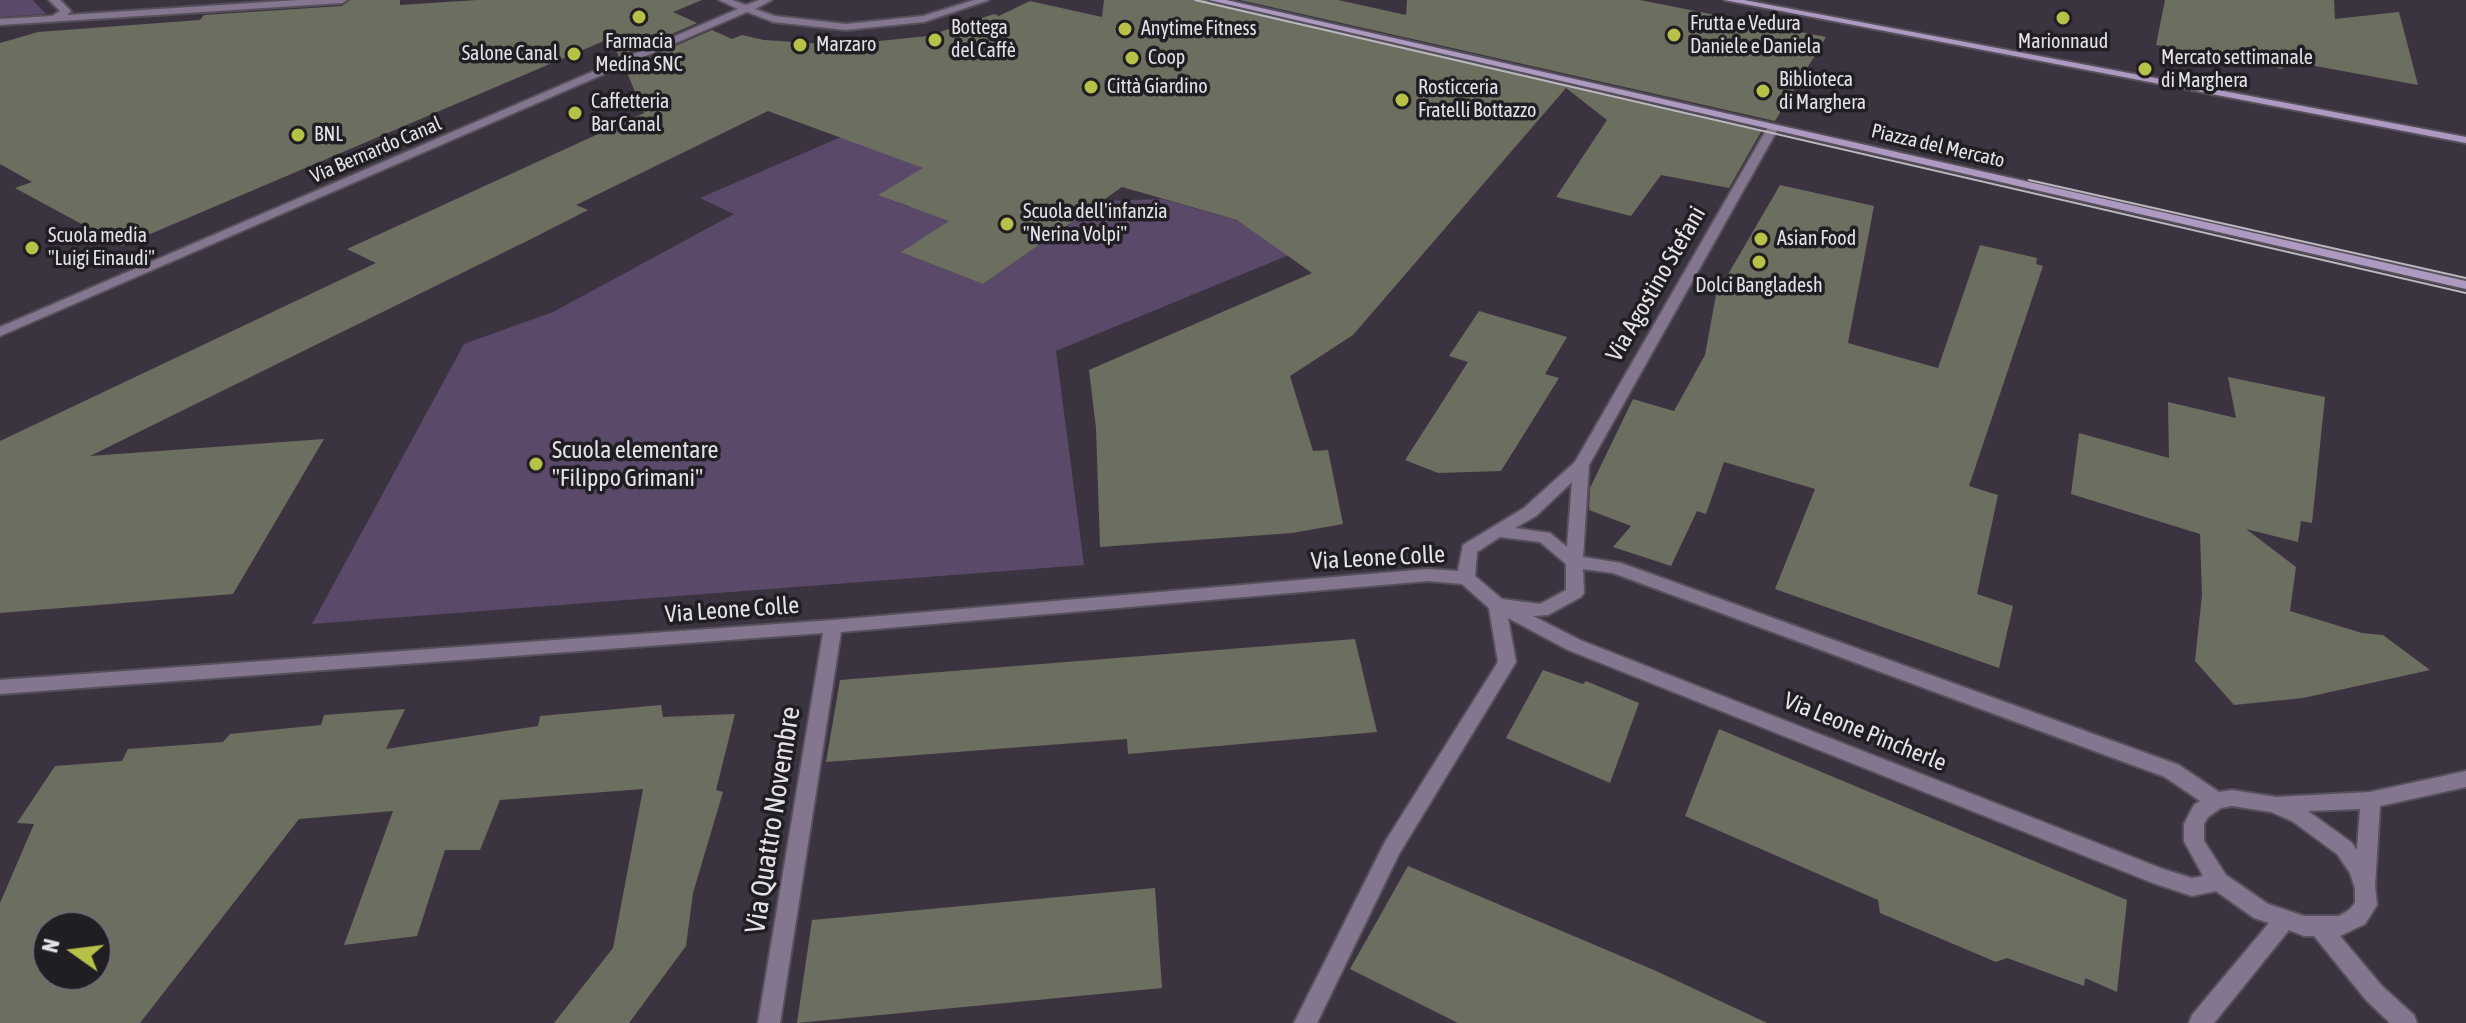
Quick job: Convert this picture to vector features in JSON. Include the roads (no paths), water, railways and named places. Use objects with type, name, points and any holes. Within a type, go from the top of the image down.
[{"type":"street","points":[[0,31],[53,20],[66,11],[54,0]]},
{"type":"street","points":[[0,22],[342,0]]},
{"type":"street","points":[[724,0],[744,10],[814,26],[846,27],[924,19],[984,0]]},
{"type":"street","name":"Via Bernardo Canal","points":[[0,332],[767,0]]},
{"type":"street","name":"Piazza del Mercato","points":[[1214,0],[2466,285]]},
{"type":"street","points":[[1729,0],[2466,140]]},
{"type":"street","name":"Via Agostino Stefani","points":[[1501,532],[1530,512],[1581,465],[1773,127]]},
{"type":"street","name":"Via Agostino Stefani","points":[[1574,562],[1581,465]]},
{"type":"street","points":[[1574,562],[1575,593],[1542,611],[1497,605],[1466,578],[1469,549],[1501,532],[1544,537],[1574,562],[1615,567],[2172,771],[2216,801]]},
{"type":"street","name":"Via Leone Colle","points":[[0,687],[833,626],[1428,575],[1466,578]]},
{"type":"street","points":[[1305,1023],[1392,848],[1507,662],[1497,605]]},
{"type":"street","name":"Via Leone Pincherle","points":[[1497,605],[1574,645],[2160,877],[2192,887],[2219,881]]},
{"type":"street","name":"Via Quattro Novembre","points":[[769,1023],[833,626]]},
{"type":"street","points":[[2370,800],[2366,905],[2357,917],[2342,926],[2321,928],[2284,921],[2261,911],[2219,881],[2194,841],[2194,824],[2201,811],[2216,801],[2242,799],[2273,804],[2370,800],[2466,779]]},
{"type":"street","points":[[2273,804],[2323,830],[2359,869],[2365,888]]},
{"type":"street","points":[[2200,1023],[2284,921]]},
{"type":"street","points":[[2321,928],[2374,993],[2406,1023]]},
{"type":"tram line","points":[[1195,0],[2466,293]]},
{"type":"tram line","points":[[2029,180],[2466,278]]},
{"type":"place","name":"Farmacia Medina SNC","points":[[639,17]]},
{"type":"place","name":"Marionnaud","points":[[2063,18]]},
{"type":"place","name":"Anytime Fitness","points":[[1125,29]]},
{"type":"place","name":"Frutta e Vedura Daniele e Daniela","points":[[1674,35]]},
{"type":"place","name":"Bottega del Caffè","points":[[935,40]]},
{"type":"place","name":"Marzaro","points":[[800,45]]},
{"type":"place","name":"Salone Canal","points":[[574,54]]},
{"type":"place","name":"Coop","points":[[1132,58]]},
{"type":"place","name":"Mercato settimanale di Marghera","points":[[2145,69]]},
{"type":"place","name":"Città Giardino","points":[[1091,87]]},
{"type":"place","name":"Biblioteca di Marghera","points":[[1763,91]]},
{"type":"place","name":"Rosticceria Fratelli Bottazzo","points":[[1402,100]]},
{"type":"place","name":"Caffetteria Bar Canal","points":[[575,113]]},
{"type":"place","name":"BNL","points":[[298,135]]},
{"type":"place","name":"Scuola dell'infanzia \"Nerina Volpi\"","points":[[1007,224]]},
{"type":"place","name":"Asian Food","points":[[1761,239]]},
{"type":"place","name":"Scuola media \"Luigi Einaudi\"","points":[[32,248]]},
{"type":"place","name":"Dolci Bangladesh","points":[[1759,262]]},
{"type":"place","name":"Scuola elementare \"Filippo Grimani\"","points":[[536,464]]}]
